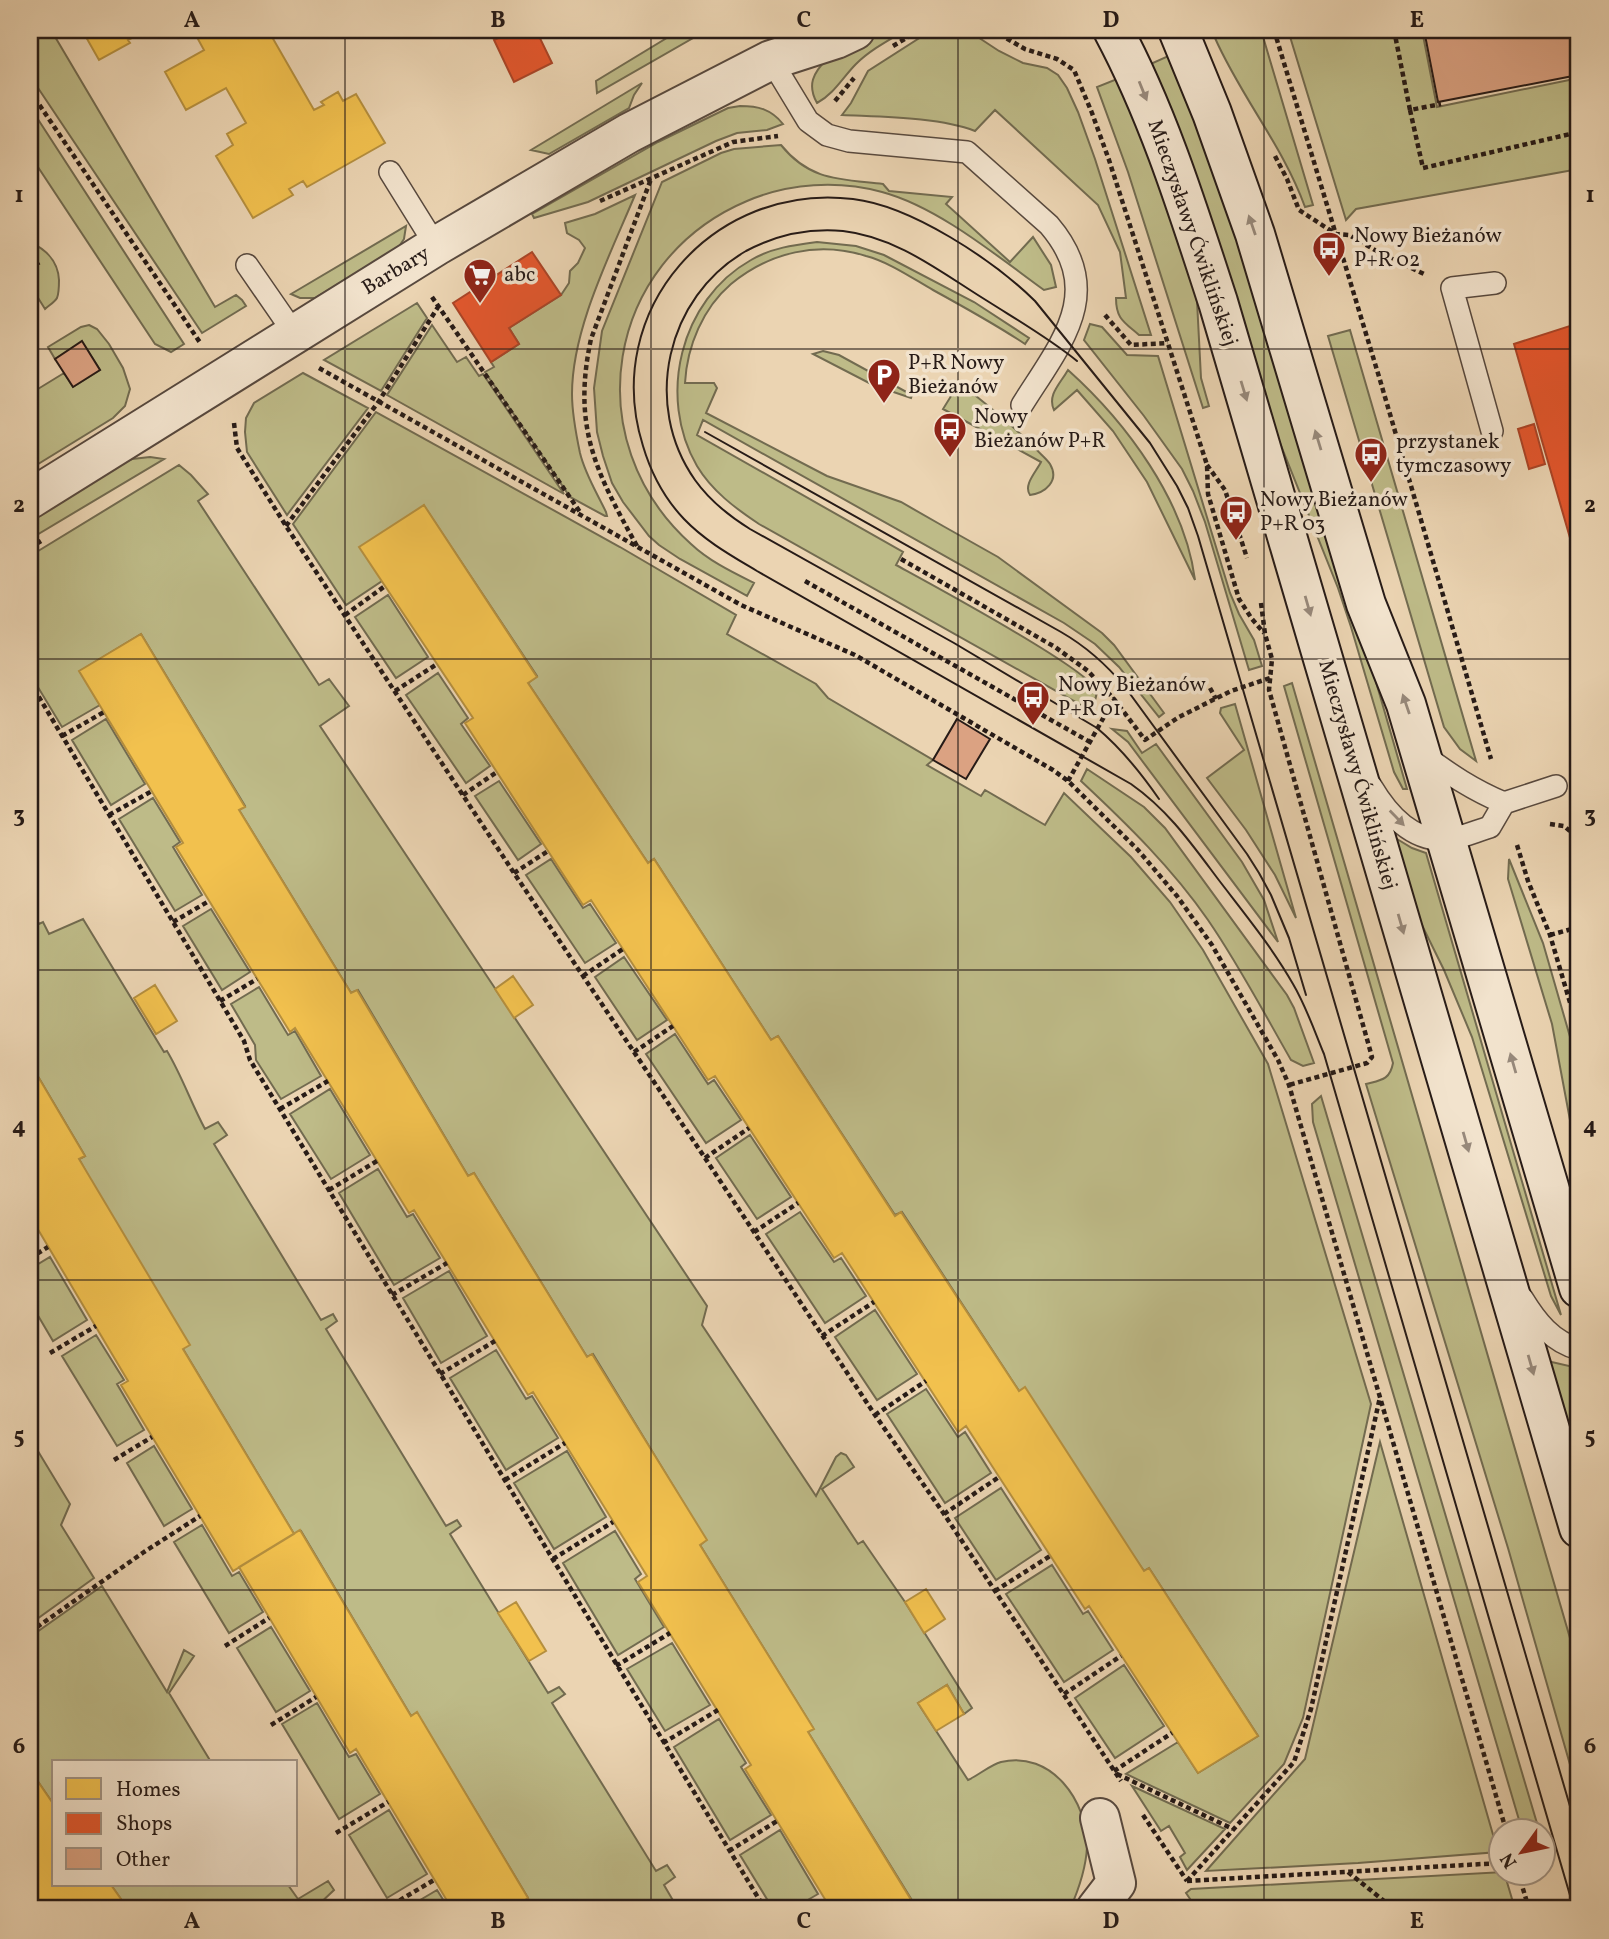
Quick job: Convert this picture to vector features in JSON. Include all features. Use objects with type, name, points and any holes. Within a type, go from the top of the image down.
[{"type":"street","name":"Barbary","points":[[771,60],[809,30]]},
{"type":"street","name":"Barbary","points":[[30,499],[436,246],[629,133],[771,60],[855,30]]},
{"type":"street","name":"Mieczysławy Ćwiklińskiej","points":[[1114,30],[1139,82],[1164,145],[1218,302],[1579,1528]]},
{"type":"street","points":[[1178,30],[1212,113],[1255,234],[1366,604],[1406,704],[1570,1237],[1579,1288]]},
{"type":"street","points":[[1096,1909],[1116,1883],[1100,1818]]},
{"type":"lane","points":[[771,60],[808,121],[827,135],[849,141],[967,152],[1060,237],[1069,252],[1077,284],[1072,322],[1022,405]]},
{"type":"lane","points":[[390,172],[436,246]]},
{"type":"lane","points":[[247,265],[294,333]]},
{"type":"lane","points":[[1492,431],[1452,288],[1494,283]]},
{"type":"lane","points":[[1347,741],[1373,790],[1406,828],[1422,837],[1447,840],[1490,827],[1504,803]]},
{"type":"lane","points":[[1421,753],[1478,792],[1504,803],[1556,786]]},
{"type":"lane","points":[[1498,1253],[1532,1314],[1550,1335],[1579,1349]]},
{"type":"path","points":[[992,30],[1025,49],[1057,58],[1074,70],[1109,160],[1207,465],[1208,494],[1238,599],[1265,634]]},
{"type":"path","points":[[1274,30],[1494,771]]},
{"type":"path","points":[[1394,30],[1423,168],[1579,132]]},
{"type":"path","points":[[30,91],[201,344]]},
{"type":"path","points":[[1410,110],[1441,104]]},
{"type":"path","points":[[638,547],[598,470],[590,446],[583,391],[591,339],[651,179]]},
{"type":"path","points":[[1336,234],[1349,235],[1452,288]]},
{"type":"path","points":[[425,287],[580,513]]},
{"type":"path","points":[[286,526],[379,401],[438,307]]},
{"type":"path","points":[[1103,313],[1131,345],[1168,343]]},
{"type":"path","points":[[318,367],[741,605],[855,655],[1053,770],[1068,781],[1138,850],[1184,906],[1218,956],[1278,1060],[1289,1085],[1502,1816]]},
{"type":"path","points":[[234,423],[237,448],[286,526],[874,1415],[944,1514],[1123,1784]]},
{"type":"path","points":[[1207,465],[1226,490],[1249,565]]},
{"type":"path","points":[[901,559],[1055,647],[1088,671],[1114,699],[1145,740],[1179,717],[1231,691],[1270,678]]},
{"type":"path","points":[[805,581],[1090,742]]},
{"type":"path","points":[[345,615],[386,586]]},
{"type":"path","points":[[1261,602],[1265,634],[1272,659],[1269,690],[1372,1056],[1367,1063],[1289,1085]]},
{"type":"path","points":[[395,691],[437,664]]},
{"type":"path","points":[[30,682],[244,1041],[250,1060],[765,1909]]},
{"type":"path","points":[[1210,688],[1216,699]]},
{"type":"path","points":[[1068,781],[1114,699]]},
{"type":"path","points":[[62,736],[104,712]]},
{"type":"path","points":[[463,795],[497,772]]},
{"type":"path","points":[[109,816],[152,791]]},
{"type":"path","points":[[1546,824],[1564,826],[1579,839]]},
{"type":"path","points":[[1515,839],[1528,881],[1550,935],[1579,1033]]},
{"type":"path","points":[[514,873],[548,851]]},
{"type":"path","points":[[173,922],[209,901]]},
{"type":"path","points":[[1550,935],[1579,927]]},
{"type":"path","points":[[583,976],[623,949]]},
{"type":"path","points":[[220,1001],[257,979]]},
{"type":"path","points":[[634,1052],[673,1026]]},
{"type":"path","points":[[280,1109],[328,1081]]},
{"type":"path","points":[[705,1158],[750,1128]]},
{"type":"path","points":[[329,1190],[377,1161]]},
{"type":"path","points":[[754,1232],[798,1203]]},
{"type":"path","points":[[30,1258],[48,1247]]},
{"type":"path","points":[[392,1295],[447,1263]]},
{"type":"path","points":[[822,1336],[874,1302]]},
{"type":"path","points":[[50,1353],[96,1326]]},
{"type":"path","points":[[440,1374],[495,1341]]},
{"type":"path","points":[[874,1415],[926,1381]]},
{"type":"path","points":[[1187,1881],[1294,1762],[1311,1709],[1380,1397]]},
{"type":"path","points":[[114,1460],[152,1437]]},
{"type":"path","points":[[505,1480],[565,1443]]},
{"type":"path","points":[[944,1514],[999,1477]]},
{"type":"path","points":[[30,1632],[200,1516]]},
{"type":"path","points":[[553,1559],[613,1522]]},
{"type":"path","points":[[995,1591],[1050,1556]]},
{"type":"path","points":[[225,1646],[269,1618]]},
{"type":"path","points":[[617,1666],[670,1633]]},
{"type":"path","points":[[1063,1694],[1121,1656]]},
{"type":"path","points":[[271,1725],[316,1698]]},
{"type":"path","points":[[663,1743],[718,1710]]},
{"type":"path","points":[[1115,1772],[1172,1733]]},
{"type":"path","points":[[1115,1772],[1233,1829]]},
{"type":"path","points":[[336,1833],[387,1802]]},
{"type":"path","points":[[1137,1806],[1187,1881]]},
{"type":"path","points":[[729,1851],[777,1821]]},
{"type":"path","points":[[1187,1881],[1486,1864]]},
{"type":"path","points":[[1347,1871],[1394,1909]]},
{"type":"path","points":[[385,1909],[434,1880]]},
{"type":"path","points":[[1522,1886],[1529,1909]]},
{"type":"path","points":[[811,1909],[825,1901]]},
{"type":"path","points":[[1171,1902],[1175,1909]]},
{"type":"shaded area","points":[[30,30],[51,30],[215,307],[236,295],[246,306],[202,333],[30,76]]},
{"type":"shaded area","points":[[680,30],[707,30],[597,93],[596,81]]},
{"type":"shaded area","points":[[887,30],[906,30],[861,59],[833,90],[817,103],[812,90],[813,80],[827,59]]},
{"type":"shaded area","points":[[932,30],[967,30],[1023,63],[1047,68],[1058,75],[1078,112],[1095,159],[1151,335],[1139,335],[1119,316],[1116,298],[1126,298],[1120,252],[1098,205],[995,110],[975,131],[927,120],[842,115],[868,71]]},
{"type":"shaded area","points":[[1236,30],[1261,30],[1313,205],[1305,207],[1274,142],[1225,60],[1215,38]]},
{"type":"shaded area","points":[[1288,30],[1422,30],[1437,107],[1579,78],[1579,169],[1356,209],[1346,220]]},
{"type":"shaded area","points":[[1175,53],[1319,485],[1407,789],[1403,789],[1394,772],[1338,588],[1270,418],[1146,66]]},
{"type":"shaded area","points":[[1117,79],[1187,258],[1197,301],[1201,378],[1209,406],[1203,408],[1128,172],[1097,87]]},
{"type":"shaded area","points":[[642,83],[629,108],[549,154],[531,150]]},
{"type":"shaded area","points":[[740,106],[764,109],[783,124],[767,130],[737,133],[588,202],[534,218],[532,214],[658,142],[728,108]]},
{"type":"shaded area","points":[[30,107],[184,344],[171,352],[155,344],[30,155]]},
{"type":"shaded area","points":[[781,145],[803,166],[827,176],[883,184],[889,191],[952,197],[946,204],[1010,262],[1033,237],[1051,265],[1056,287],[1044,290],[966,234],[903,199],[865,188],[831,185],[780,190],[747,201],[699,229],[662,265],[637,309],[623,356],[621,406],[631,455],[655,502],[691,544],[713,561],[754,583],[747,596],[659,545],[623,502],[612,483],[603,456],[597,432],[594,388],[602,331],[662,182],[721,153],[734,149]]},
{"type":"shaded area","points":[[635,195],[585,318],[574,369],[573,409],[580,453],[606,512],[605,516],[570,497],[485,372],[494,367],[491,362],[519,344],[509,328],[561,295],[569,283],[570,271],[578,263],[585,248],[579,240],[567,233],[565,223],[595,214]]},
{"type":"shaded area","points":[[406,226],[404,239],[398,248],[315,298],[300,298],[291,294]]},
{"type":"shaded area","points":[[30,242],[51,257],[58,273],[57,298],[45,309],[30,285]]},
{"type":"shaded area","points":[[817,242],[856,246],[884,255],[974,302],[1029,338],[1025,344],[875,259],[830,250],[795,252],[778,257],[746,273],[721,294],[705,316],[689,355],[685,383],[714,383],[717,388],[706,413],[827,476],[901,502],[998,557],[1102,633],[1114,645],[1164,713],[1159,717],[1119,667],[1095,644],[1064,623],[703,420],[697,435],[903,552],[896,565],[1037,645],[1087,679],[1096,690],[1090,710],[759,524],[725,498],[703,475],[685,439],[679,410],[678,381],[682,352],[692,325],[707,299],[727,278],[751,260],[775,250]]},
{"type":"shaded area","points":[[417,303],[427,318],[381,391],[324,360]]},
{"type":"shaded area","points":[[1090,324],[1102,327],[1127,355],[1158,356],[1230,593],[1254,640],[1262,666],[1249,670],[1205,522],[1182,469],[1084,340]]},
{"type":"shaded area","points":[[89,325],[97,329],[109,344],[123,368],[130,389],[125,406],[113,418],[30,469],[30,399],[35,396],[33,392],[64,373],[73,387],[100,370],[82,342],[55,359],[48,347]]},
{"type":"shaded area","points":[[432,325],[457,362],[466,357],[479,376],[483,374],[564,494],[387,395]]},
{"type":"shaded area","points":[[1350,330],[1476,761],[1460,749],[1444,727],[1328,336]]},
{"type":"shaded area","points":[[823,351],[839,355],[912,395],[911,398],[873,385],[813,354]]},
{"type":"shaded area","points":[[1068,370],[1111,414],[1150,465],[1179,521],[1195,580],[1147,482],[1113,431],[1077,390],[1054,410],[1053,394]]},
{"type":"shaded area","points":[[303,373],[368,408],[287,515],[247,452],[246,418],[254,403]]},
{"type":"shaded area","points":[[963,386],[1009,423],[1048,462],[1053,476],[1046,489],[1030,495],[1028,491],[1029,483],[1041,462],[943,409],[956,388]]},
{"type":"shaded area","points":[[376,412],[620,547],[736,615],[727,634],[816,684],[828,698],[933,760],[927,765],[981,796],[985,790],[1045,825],[1064,793],[1131,857],[1170,902],[1203,950],[1268,1064],[1371,1404],[1303,1718],[1284,1764],[1230,1823],[1126,1774],[1178,1742],[1198,1773],[1258,1736],[1149,1568],[1144,1571],[1019,1391],[902,1212],[895,1215],[778,1036],[771,1040],[654,859],[648,863],[528,683],[537,676],[424,506],[382,581],[346,605],[293,524]]},
{"type":"shaded area","points":[[132,459],[164,459],[30,539],[30,518],[116,465]]},
{"type":"shaded area","points":[[179,465],[208,494],[198,501],[319,685],[329,679],[349,706],[320,726],[707,1306],[702,1325],[816,1496],[836,1457],[841,1453],[846,1455],[854,1467],[822,1489],[858,1544],[863,1541],[905,1602],[972,1708],[964,1714],[947,1685],[918,1703],[968,1780],[997,1763],[1019,1760],[1050,1771],[1073,1797],[1086,1830],[1087,1847],[1081,1879],[1070,1909],[902,1909],[913,1902],[808,1732],[813,1728],[700,1545],[706,1540],[593,1354],[587,1357],[474,1173],[468,1176],[358,990],[351,993],[239,810],[245,806],[141,634],[80,671],[100,705],[62,727],[30,674],[30,556]]},
{"type":"shaded area","points":[[388,595],[428,657],[396,678],[355,617]]},
{"type":"shaded area","points":[[438,673],[468,718],[461,724],[490,766],[466,783],[406,695]]},
{"type":"shaded area","points":[[1292,683],[1579,1669],[1579,1796],[1508,1548],[1366,1084],[1387,1076],[1393,1063],[1284,686]]},
{"type":"shaded area","points":[[1235,704],[1296,918],[1275,875],[1207,778],[1244,750],[1220,713],[1221,708]]},
{"type":"shaded area","points":[[106,719],[145,784],[111,805],[72,740]]},
{"type":"shaded area","points":[[1112,729],[1127,731],[1142,753],[1156,744],[1242,862],[1264,900],[1278,942],[1128,742]]},
{"type":"shaded area","points":[[1087,769],[1144,807],[1165,828],[1287,995],[1314,1063],[1303,1066],[1291,1060],[1208,920],[1148,847],[1081,781]]},
{"type":"shaded area","points":[[499,781],[541,844],[518,860],[475,796]]},
{"type":"shaded area","points":[[153,798],[180,842],[173,847],[202,895],[175,911],[119,819]]},
{"type":"shaded area","points":[[1397,839],[1426,853],[1561,1315],[1551,1296],[1472,1037],[1444,970],[1415,911],[1392,844]]},
{"type":"shaded area","points":[[551,859],[583,908],[590,904],[616,943],[585,963],[526,875]]},
{"type":"shaded area","points":[[1509,859],[1543,943],[1579,1068],[1579,1168],[1552,1024],[1508,879]]},
{"type":"shaded area","points":[[30,908],[39,924],[43,922],[49,934],[83,919],[164,1052],[167,1051],[205,1129],[218,1122],[227,1135],[214,1144],[321,1320],[333,1314],[337,1321],[326,1329],[446,1526],[457,1520],[461,1526],[450,1534],[548,1693],[559,1687],[565,1694],[552,1703],[656,1871],[667,1865],[675,1877],[664,1885],[678,1909],[526,1909],[522,1902],[528,1898],[417,1713],[411,1716],[301,1531],[294,1534],[183,1349],[79,1159],[85,1156],[30,1063]]},
{"type":"shaded area","points":[[211,909],[250,972],[222,990],[183,926]]},
{"type":"shaded area","points":[[624,957],[667,1020],[637,1040],[595,977]]},
{"type":"shaded area","points":[[259,987],[288,1035],[295,1031],[321,1076],[281,1099],[256,1060],[255,1045],[231,1004]]},
{"type":"shaded area","points":[[675,1034],[708,1084],[714,1080],[741,1120],[706,1143],[646,1054]]},
{"type":"shaded area","points":[[330,1089],[370,1155],[331,1179],[290,1114]]},
{"type":"shaded area","points":[[1321,1096],[1535,1816],[1518,1816],[1313,1122],[1312,1104]]},
{"type":"shaded area","points":[[750,1135],[791,1197],[757,1219],[716,1158]]},
{"type":"shaded area","points":[[378,1169],[407,1217],[413,1214],[440,1258],[394,1285],[339,1193]]},
{"type":"shaded area","points":[[800,1212],[834,1262],[841,1258],[866,1296],[825,1323],[766,1234]]},
{"type":"shaded area","points":[[50,1257],[87,1320],[53,1341],[30,1302],[30,1269]]},
{"type":"shaded area","points":[[449,1271],[487,1336],[441,1363],[403,1298]]},
{"type":"shaded area","points":[[875,1310],[917,1374],[877,1400],[835,1337]]},
{"type":"shaded area","points":[[96,1335],[124,1380],[117,1384],[144,1430],[117,1446],[62,1356]]},
{"type":"shaded area","points":[[496,1350],[526,1399],[532,1396],[558,1438],[506,1470],[450,1378]]},
{"type":"shaded area","points":[[1543,1360],[1578,1368],[1579,1371],[1579,1486]]},
{"type":"shaded area","points":[[926,1389],[958,1437],[965,1432],[991,1473],[945,1503],[887,1414]]},
{"type":"shaded area","points":[[30,1438],[70,1504],[61,1525],[94,1578],[30,1624]]},
{"type":"shaded area","points":[[1380,1442],[1488,1816],[1486,1853],[1206,1871],[1305,1759]]},
{"type":"shaded area","points":[[154,1446],[192,1509],[164,1526],[127,1463]]},
{"type":"shaded area","points":[[567,1451],[606,1517],[554,1549],[514,1483]]},
{"type":"shaded area","points":[[1001,1488],[1041,1550],[996,1580],[955,1518]]},
{"type":"shaded area","points":[[202,1525],[232,1576],[239,1572],[263,1612],[229,1633],[174,1542]]},
{"type":"shaded area","points":[[615,1531],[641,1574],[635,1579],[664,1627],[618,1655],[563,1563]]},
{"type":"shaded area","points":[[1052,1565],[1083,1614],[1088,1611],[1113,1650],[1064,1682],[1006,1594]]},
{"type":"shaded area","points":[[102,1586],[167,1692],[184,1650],[194,1656],[169,1693],[210,1760],[52,1760],[52,1802],[30,1770],[30,1637]]},
{"type":"shaded area","points":[[271,1627],[310,1691],[276,1712],[237,1648]]},
{"type":"shaded area","points":[[672,1643],[710,1705],[665,1731],[627,1669]]},
{"type":"shaded area","points":[[1124,1665],[1164,1726],[1115,1758],[1075,1698]]},
{"type":"shaded area","points":[[317,1703],[349,1757],[356,1754],[380,1794],[339,1819],[282,1724]]},
{"type":"shaded area","points":[[719,1719],[746,1763],[741,1767],[771,1815],[730,1840],[674,1747]]},
{"type":"shaded area","points":[[1132,1786],[1225,1829],[1187,1870],[1180,1857],[1185,1853],[1169,1826],[1161,1831]]},
{"type":"shaded area","points":[[389,1810],[427,1874],[387,1898],[349,1835]]},
{"type":"shaded area","points":[[780,1830],[818,1894],[792,1909],[773,1909],[740,1855]]},
{"type":"shaded area","points":[[1486,1873],[1486,1886],[1508,1886],[1515,1909],[1197,1909],[1186,1893],[1191,1889]]},
{"type":"shaded area","points":[[328,1881],[334,1890],[314,1909],[140,1909],[138,1906],[128,1909],[112,1886],[289,1886],[298,1899]]},
{"type":"shaded area","points":[[437,1890],[449,1909],[405,1909]]},
{"type":"building: Homes","points":[[82,30],[137,30],[139,34],[128,40],[130,43],[99,60]]},
{"type":"building: Homes","points":[[193,30],[268,30],[314,110],[324,105],[321,102],[338,92],[343,101],[356,94],[385,143],[307,187],[303,181],[289,189],[293,195],[253,218],[216,156],[233,145],[227,134],[246,123],[226,88],[186,110],[165,72],[204,50]]},
{"type":"building: Homes","points":[[424,505],[537,677],[528,683],[648,863],[654,859],[771,1040],[778,1036],[895,1216],[901,1212],[1019,1391],[1025,1387],[1144,1571],[1149,1568],[1258,1736],[1198,1773],[1089,1606],[1085,1609],[966,1426],[958,1432],[842,1253],[834,1258],[715,1076],[708,1080],[591,900],[583,905],[465,723],[473,718],[359,547]]},
{"type":"building: Homes","points":[[141,634],[245,807],[239,810],[351,993],[357,990],[468,1176],[474,1173],[587,1357],[592,1354],[707,1540],[700,1545],[814,1729],[808,1732],[913,1903],[902,1909],[831,1909],[745,1769],[751,1765],[638,1582],[647,1576],[533,1392],[528,1395],[414,1210],[409,1213],[295,1028],[290,1032],[176,847],[183,843],[79,671]]},
{"type":"building: Homes","points":[[513,976],[533,1005],[514,1018],[495,989]]},
{"type":"building: Homes","points":[[155,985],[177,1021],[156,1034],[134,998]]},
{"type":"building: Homes","points":[[30,1063],[85,1156],[79,1159],[190,1345],[183,1349],[294,1534],[233,1571],[121,1385],[128,1381],[30,1216]]},
{"type":"building: Homes","points":[[300,1530],[411,1716],[417,1712],[528,1898],[522,1902],[526,1909],[452,1909],[356,1749],[350,1753],[239,1567]]},
{"type":"building: Homes","points":[[926,1589],[945,1619],[924,1633],[905,1602]]},
{"type":"building: Homes","points":[[516,1602],[546,1651],[529,1661],[498,1613]]},
{"type":"building: Homes","points":[[947,1685],[964,1714],[936,1731],[918,1703]]},
{"type":"building: Homes","points":[[30,1770],[52,1802],[52,1886],[112,1886],[128,1909],[40,1909],[30,1895]]},
{"type":"building: Shops","points":[[515,30],[536,30],[552,63],[514,82],[494,40]]},
{"type":"building: Shops","points":[[532,252],[561,295],[509,328],[519,344],[491,362],[453,303]]},
{"type":"building: Shops","points":[[1579,323],[1579,569],[1514,344]]},
{"type":"building: Shops","points":[[1534,424],[1545,464],[1529,469],[1518,429]]},
{"type":"building: Other","points":[[1424,30],[1579,30],[1579,79],[1573,80],[1573,76],[1438,102]]},
{"type":"building: Other","points":[[30,249],[39,264],[30,269]]},
{"type":"building: Other","points":[[82,341],[100,370],[73,387],[55,359]]},
{"type":"building: Other","points":[[957,719],[990,739],[966,779],[933,760]]},
{"type":"tram line","points":[[1574,1909],[1324,1054],[1302,1001],[1285,970],[1188,840],[1168,816],[1144,794],[1131,784],[719,548],[684,519],[654,476],[643,446],[634,396],[638,348],[654,304],[680,265],[714,234],[756,211],[802,199],[853,199],[900,212],[975,253],[1035,301],[1150,443],[1177,486],[1198,536],[1579,1837]]},
{"type":"tram line","points":[[1077,361],[1034,330],[901,249],[883,241],[843,231],[805,232],[781,237],[746,251],[719,271],[697,296],[681,324],[671,355],[667,387],[669,419],[679,451],[695,480],[727,513],[750,529],[954,643],[1097,728],[1131,762],[1159,799]]},
{"type":"tram line","points":[[705,432],[1061,632],[1103,663],[1125,687],[1259,873],[1289,938],[1306,995]]},
{"type":"place","name":"Nowy Bieżanów P+R 02","points":[[1329,278]]},
{"type":"place","name":"abc","points":[[480,305]]},
{"type":"place","name":"P+R Nowy Bieżanów","points":[[884,405]]},
{"type":"place","name":"Nowy Bieżanów P+R","points":[[950,459]]},
{"type":"place","name":"przystanek tymczasowy","points":[[1371,484]]},
{"type":"place","name":"Nowy Bieżanów P+R 03","points":[[1236,542]]},
{"type":"place","name":"Nowy Bieżanów P+R 01","points":[[1033,727]]}]
